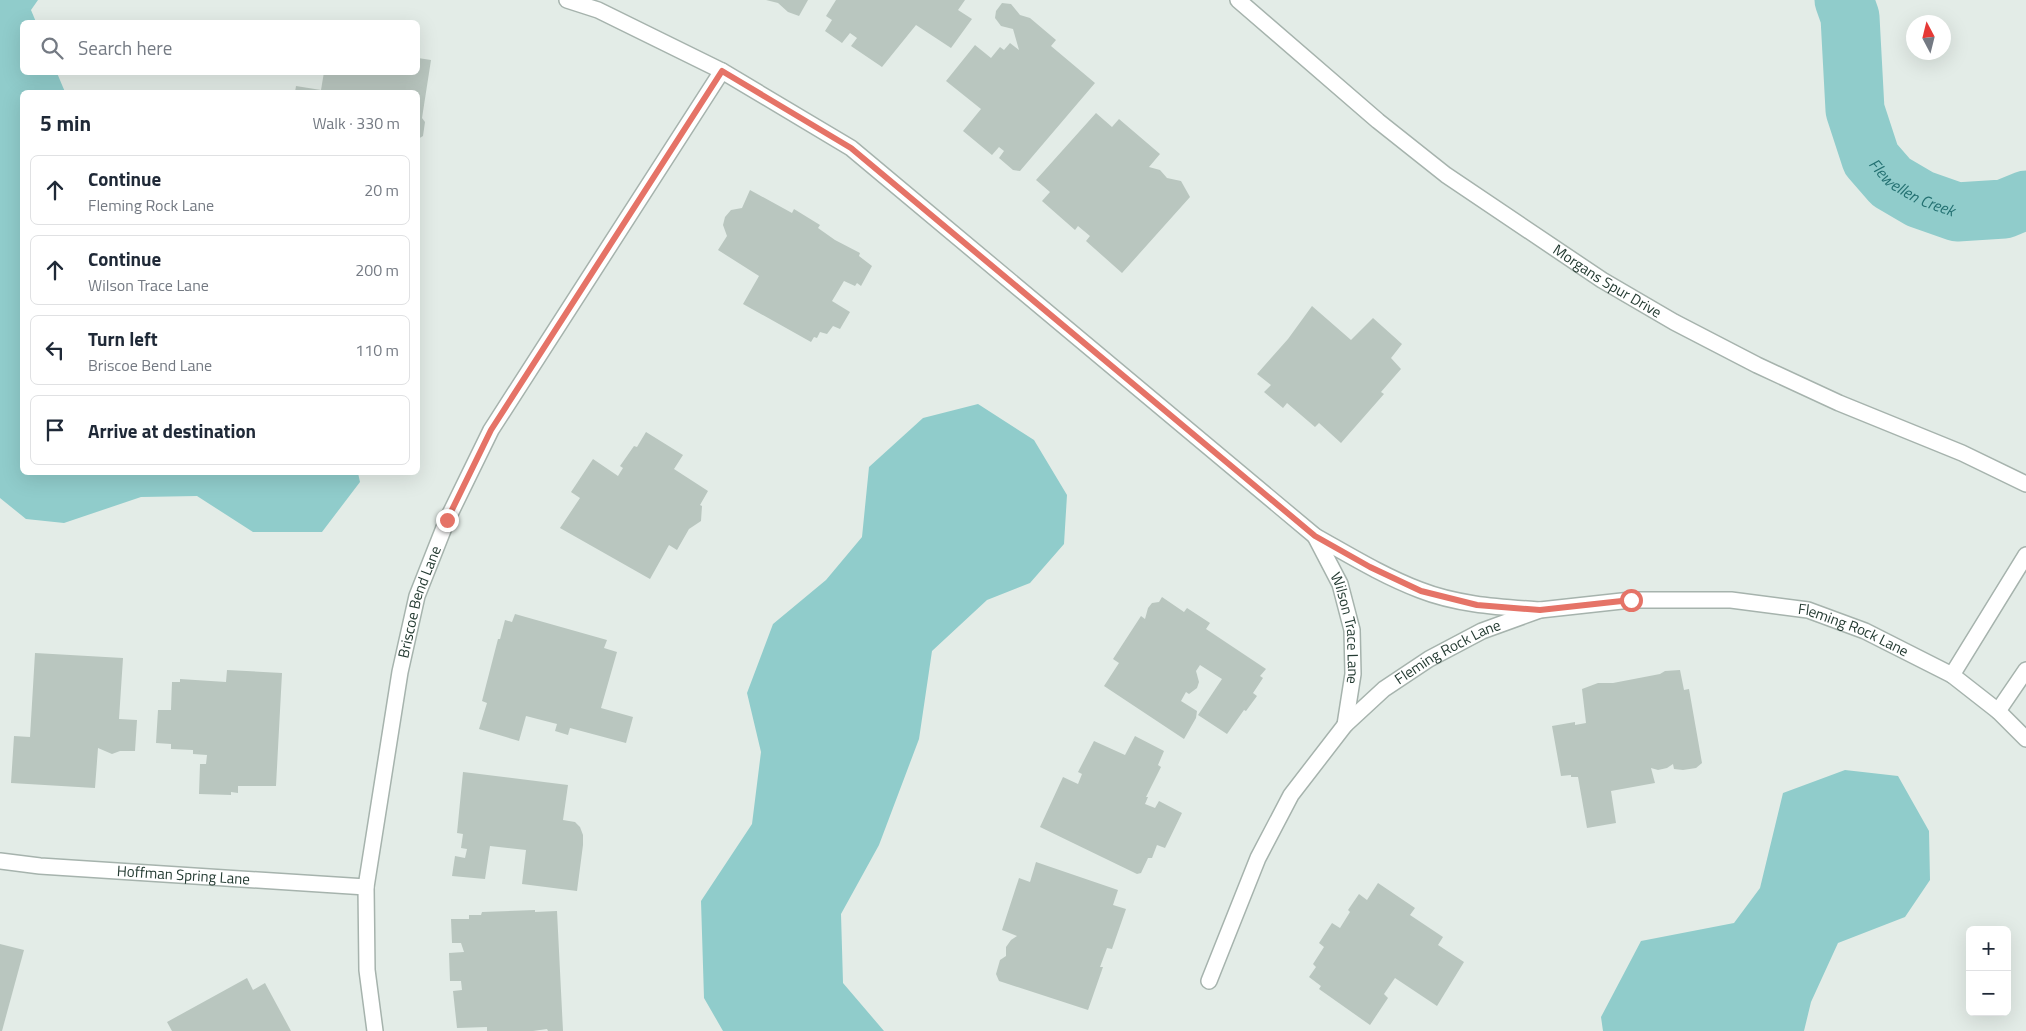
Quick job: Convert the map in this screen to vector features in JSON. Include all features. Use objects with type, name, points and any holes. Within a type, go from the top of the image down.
[{"type":"street","name":"Wilson Trace Lane","points":[[567,0],[598,10],[722,71],[851,148],[1315,536],[1370,567],[1421,591],[1477,605],[1540,610]]},
{"type":"street","name":"Morgans Spur Drive","points":[[1238,0],[1378,121],[1446,176],[1602,280],[1674,322],[1757,365],[1839,402],[1962,453],[2026,484]]},
{"type":"street","name":"Briscoe Bend Lane","points":[[375,1031],[367,970],[366,887],[400,672],[417,596],[447,520],[491,430],[722,71]]},
{"type":"street","name":"Wilson Trace Lane","points":[[1315,536],[1340,584],[1352,630],[1353,674],[1345,725]]},
{"type":"street","points":[[1952,675],[2026,555]]},
{"type":"street","name":"Fleming Rock Lane","points":[[1210,981],[1258,858],[1291,795],[1345,725],[1384,689],[1429,659],[1482,631],[1540,610],[1631,600],[1732,600],[1808,610],[1865,631],[1952,675],[1998,711],[2026,739]]},
{"type":"street","points":[[1998,711],[2026,670]]},
{"type":"street","name":"Hoffman Spring Lane","points":[[0,861],[40,866],[366,887]]},
{"type":"water","points":[[0,0],[38,0],[31,10],[35,20],[20,20],[20,75],[58,75],[64,90],[20,90],[20,475],[358,475],[360,482],[322,532],[253,532],[197,496],[141,497],[64,523],[26,519],[0,498]]},
{"type":"water","points":[[978,404],[1034,440],[1067,495],[1064,544],[1030,583],[987,600],[932,651],[919,739],[879,845],[841,914],[843,983],[884,1031],[723,1031],[704,998],[701,901],[752,824],[761,752],[747,693],[773,624],[826,580],[862,537],[869,467],[923,418]]},
{"type":"water","points":[[1845,770],[1898,776],[1929,831],[1930,880],[1905,917],[1838,943],[1811,1002],[1804,1031],[1603,1031],[1601,1017],[1641,941],[1734,923],[1760,888],[1783,793]]},
{"type":"building","points":[[766,0],[808,0],[799,16],[788,12],[778,3]]},
{"type":"building","points":[[836,0],[965,0],[958,10],[972,19],[951,48],[916,25],[882,67],[851,46],[857,38],[850,33],[842,43],[825,31],[832,20],[826,16]]},
{"type":"building","points":[[1002,3],[1011,4],[1020,15],[1030,18],[1056,40],[1051,46],[1095,83],[1020,171],[1013,170],[999,158],[1004,151],[999,147],[992,155],[963,131],[981,109],[946,81],[975,45],[991,58],[1000,47],[1004,50],[1010,43],[1019,50],[1013,29],[1001,26],[995,18],[996,11]]},
{"type":"building","points":[[420,58],[431,60],[422,118],[425,122],[423,136],[420,138],[420,90],[321,90],[324,75],[420,75]]},
{"type":"building","points":[[296,86],[321,90],[295,90]]},
{"type":"building","points":[[1096,113],[1112,127],[1119,119],[1160,154],[1149,167],[1160,170],[1167,178],[1181,181],[1190,197],[1122,273],[1086,241],[1090,236],[1078,226],[1075,230],[1042,201],[1050,192],[1036,180]]},
{"type":"building","points":[[750,190],[792,213],[794,209],[820,225],[818,228],[835,240],[860,253],[859,256],[872,266],[861,286],[857,283],[855,286],[844,281],[832,301],[850,312],[840,329],[833,326],[827,334],[820,332],[817,338],[814,337],[811,342],[743,304],[759,276],[718,250],[727,236],[723,225],[725,217],[731,210],[742,208]]},
{"type":"building","points":[[1312,306],[1351,340],[1373,318],[1402,344],[1391,358],[1401,369],[1381,392],[1384,394],[1341,443],[1319,423],[1315,427],[1287,403],[1283,408],[1264,392],[1271,385],[1257,374],[1288,339]]},
{"type":"building","points":[[646,432],[683,455],[674,469],[708,491],[700,505],[702,506],[701,521],[689,529],[677,550],[669,545],[650,579],[560,528],[580,498],[571,492],[593,459],[618,476],[623,468],[620,466],[634,446],[637,447]]},
{"type":"building","points":[[1162,597],[1184,612],[1187,608],[1210,623],[1206,629],[1266,669],[1260,676],[1263,678],[1253,693],[1257,696],[1246,711],[1244,710],[1227,734],[1198,715],[1222,679],[1200,665],[1196,671],[1199,682],[1197,688],[1189,694],[1186,692],[1181,701],[1197,711],[1196,718],[1184,739],[1104,686],[1119,663],[1113,659],[1141,616],[1145,619],[1148,608],[1152,603],[1159,602]]},
{"type":"building","points":[[515,614],[607,640],[604,648],[617,652],[601,708],[633,717],[626,743],[570,728],[568,735],[555,731],[557,724],[526,716],[519,741],[479,729],[487,703],[482,701],[498,639],[500,639],[505,620],[512,622]]},
{"type":"building","points":[[35,653],[123,658],[119,719],[137,720],[135,751],[120,751],[112,754],[98,748],[95,788],[11,783],[14,736],[30,737]]},
{"type":"building","points":[[227,670],[282,673],[276,786],[238,786],[238,793],[231,792],[231,795],[199,794],[200,764],[206,764],[207,755],[193,754],[193,750],[171,749],[171,744],[156,743],[158,710],[171,710],[172,682],[180,682],[180,679],[226,682]]},
{"type":"building","points":[[1680,670],[1684,690],[1689,689],[1702,763],[1696,768],[1683,770],[1674,769],[1673,764],[1658,770],[1651,768],[1655,783],[1611,791],[1616,823],[1587,828],[1578,777],[1571,777],[1571,775],[1561,776],[1552,726],[1575,722],[1575,725],[1586,723],[1582,689],[1598,683],[1613,683],[1660,674],[1665,671]]},
{"type":"building","points":[[1135,736],[1164,751],[1158,765],[1161,767],[1146,797],[1148,797],[1145,804],[1155,808],[1159,801],[1182,813],[1165,848],[1157,845],[1152,858],[1148,858],[1141,873],[1137,874],[1040,827],[1063,777],[1078,784],[1082,774],[1078,772],[1094,741],[1125,755]]},
{"type":"building","points":[[463,772],[568,785],[563,820],[575,822],[580,827],[583,835],[577,891],[522,884],[526,850],[490,846],[485,879],[452,876],[455,856],[465,858],[467,849],[461,848],[463,834],[457,833]]},
{"type":"building","points":[[1036,862],[1118,890],[1113,905],[1126,909],[1112,949],[1107,948],[1100,967],[1103,967],[1088,1010],[999,981],[996,974],[1000,960],[1006,956],[1006,947],[1017,936],[1002,930],[1019,878],[1030,882]]},
{"type":"building","points":[[1378,883],[1415,908],[1410,915],[1443,937],[1438,945],[1464,962],[1437,1006],[1395,978],[1384,994],[1388,998],[1370,1025],[1319,989],[1321,986],[1309,977],[1316,967],[1313,964],[1324,947],[1319,943],[1332,923],[1340,928],[1350,912],[1348,910],[1359,894],[1367,900]]},
{"type":"building","points":[[535,910],[535,912],[557,911],[563,1031],[548,1031],[547,1029],[533,1031],[487,1031],[487,1027],[457,1028],[453,991],[462,990],[461,981],[450,981],[449,953],[464,952],[461,943],[452,943],[451,919],[469,919],[469,915],[481,915],[482,912]]},
{"type":"building","points":[[0,944],[24,950],[2,1031],[0,1031]]},
{"type":"building","points":[[247,978],[253,990],[265,983],[291,1031],[172,1031],[167,1022]]},
{"type":"waterway","name":"Flewellen Creek","points":[[1844,0],[1850,17],[1855,110],[1871,159],[1891,182],[1920,199],[1957,212],[2004,209],[2026,200]]},
{"type":"route","points":[[447,520],[491,430],[722,71],[851,148],[1315,536],[1370,567],[1421,591],[1477,605],[1540,610],[1631,600]]}]
